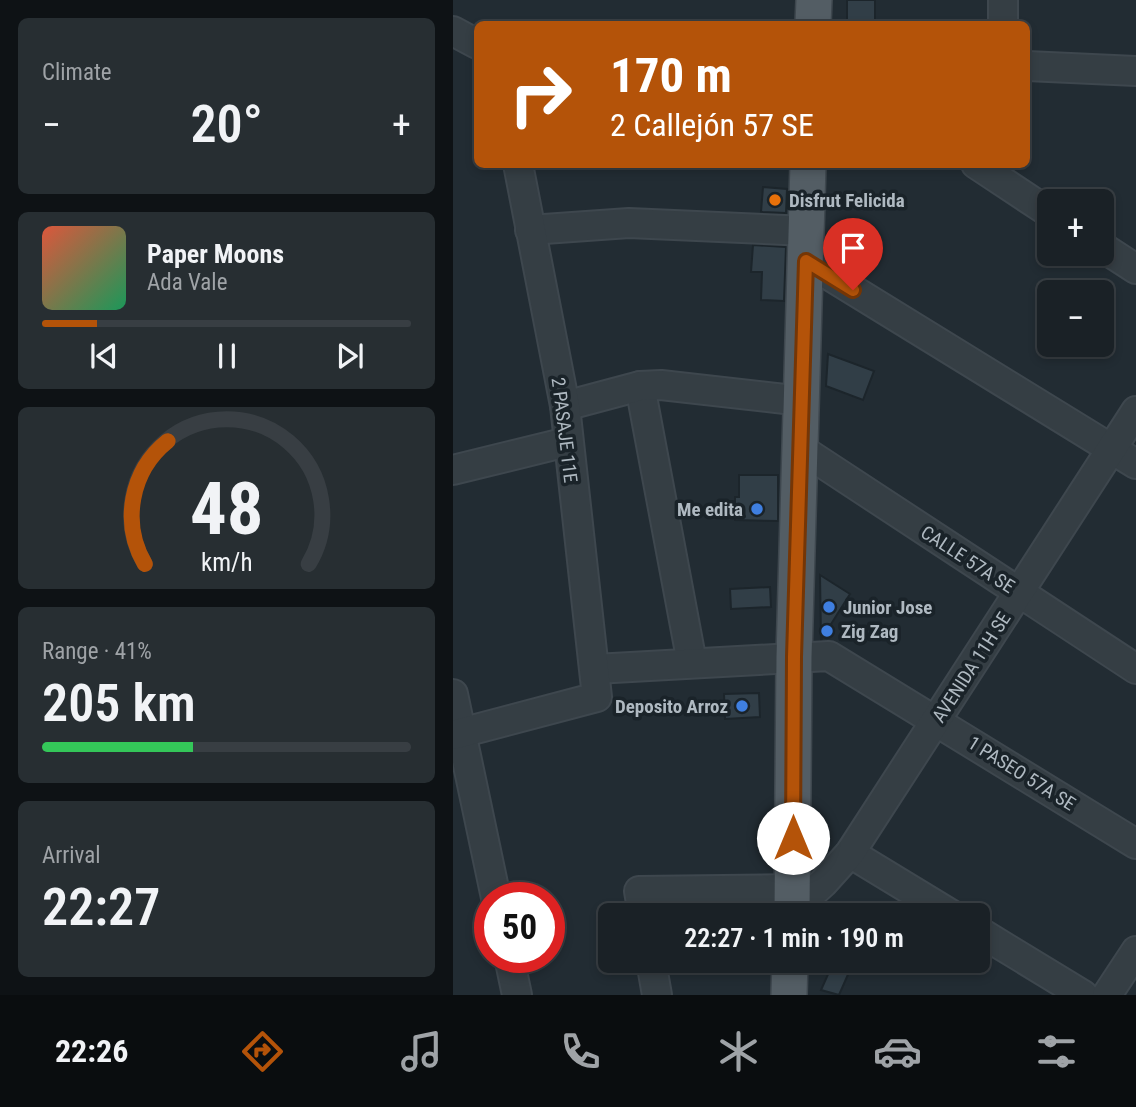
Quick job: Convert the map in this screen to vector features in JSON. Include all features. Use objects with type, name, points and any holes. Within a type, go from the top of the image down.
[{"type":"main road","points":[[813,21],[814,0]]},
{"type":"main road","points":[[792,903],[794,657],[808,168]]},
{"type":"main road","points":[[789,995],[790,973]]},
{"type":"street","points":[[1003,0],[1003,21]]},
{"type":"street","points":[[453,31],[474,42]]},
{"type":"street","points":[[1030,66],[1136,71]]},
{"type":"street","name":"2 PASAJE 11E","points":[[519,168],[565,406],[596,683]]},
{"type":"street","points":[[982,168],[1037,204]]},
{"type":"street","points":[[530,230],[629,223],[806,246],[1136,464]]},
{"type":"street","points":[[1114,255],[1136,269]]},
{"type":"street","points":[[565,406],[640,386],[661,385],[802,401]]},
{"type":"street","points":[[640,386],[692,663]]},
{"type":"street","name":"AVENIDA 11H SE","points":[[795,903],[823,883],[850,853],[1136,411]]},
{"type":"street","points":[[453,470],[567,442]]},
{"type":"street","name":"CALLE 57A SE","points":[[801,449],[1136,669]]},
{"type":"street","name":"1 PASEO 57A SE","points":[[457,735],[596,683],[692,663],[829,656],[1136,844]]},
{"type":"street","points":[[453,694],[457,735],[492,882]]},
{"type":"street","points":[[850,853],[932,903]]},
{"type":"street","points":[[990,938],[1083,995]]},
{"type":"street","points":[[1107,995],[1136,951]]},
{"type":"street","points":[[512,973],[517,995]]},
{"type":"street","points":[[653,973],[657,995]]},
{"type":"building","points":[[847,0],[875,0],[875,21],[847,21]]},
{"type":"building","name":"Disfrut Felicida","points":[[763,187],[787,189],[786,213],[761,212]]},
{"type":"building","points":[[753,245],[786,247],[784,301],[761,300],[762,272],[751,272]]},
{"type":"building","points":[[828,354],[874,371],[863,400],[826,386]]},
{"type":"building","points":[[739,475],[778,475],[778,521],[735,520]]},
{"type":"building","points":[[820,575],[850,594],[821,640]]},
{"type":"building","points":[[770,587],[771,607],[731,609],[730,589]]},
{"type":"building","name":"Deposito Arroz","points":[[759,693],[760,717],[725,719],[724,694]]},
{"type":"building","points":[[829,973],[849,973],[839,995],[821,990]]},
{"type":"place","name":"Disfrut Felicida","points":[[775,200]]},
{"type":"place","name":"Me edita","points":[[757,509]]},
{"type":"place","name":"Junior Jose","points":[[829,607]]},
{"type":"place","name":"Zig Zag","points":[[827,631]]},
{"type":"place","name":"Deposito Arroz","points":[[742,706]]},
{"type":"route","points":[[793,838],[794,657],[806,261],[853,290]]}]
